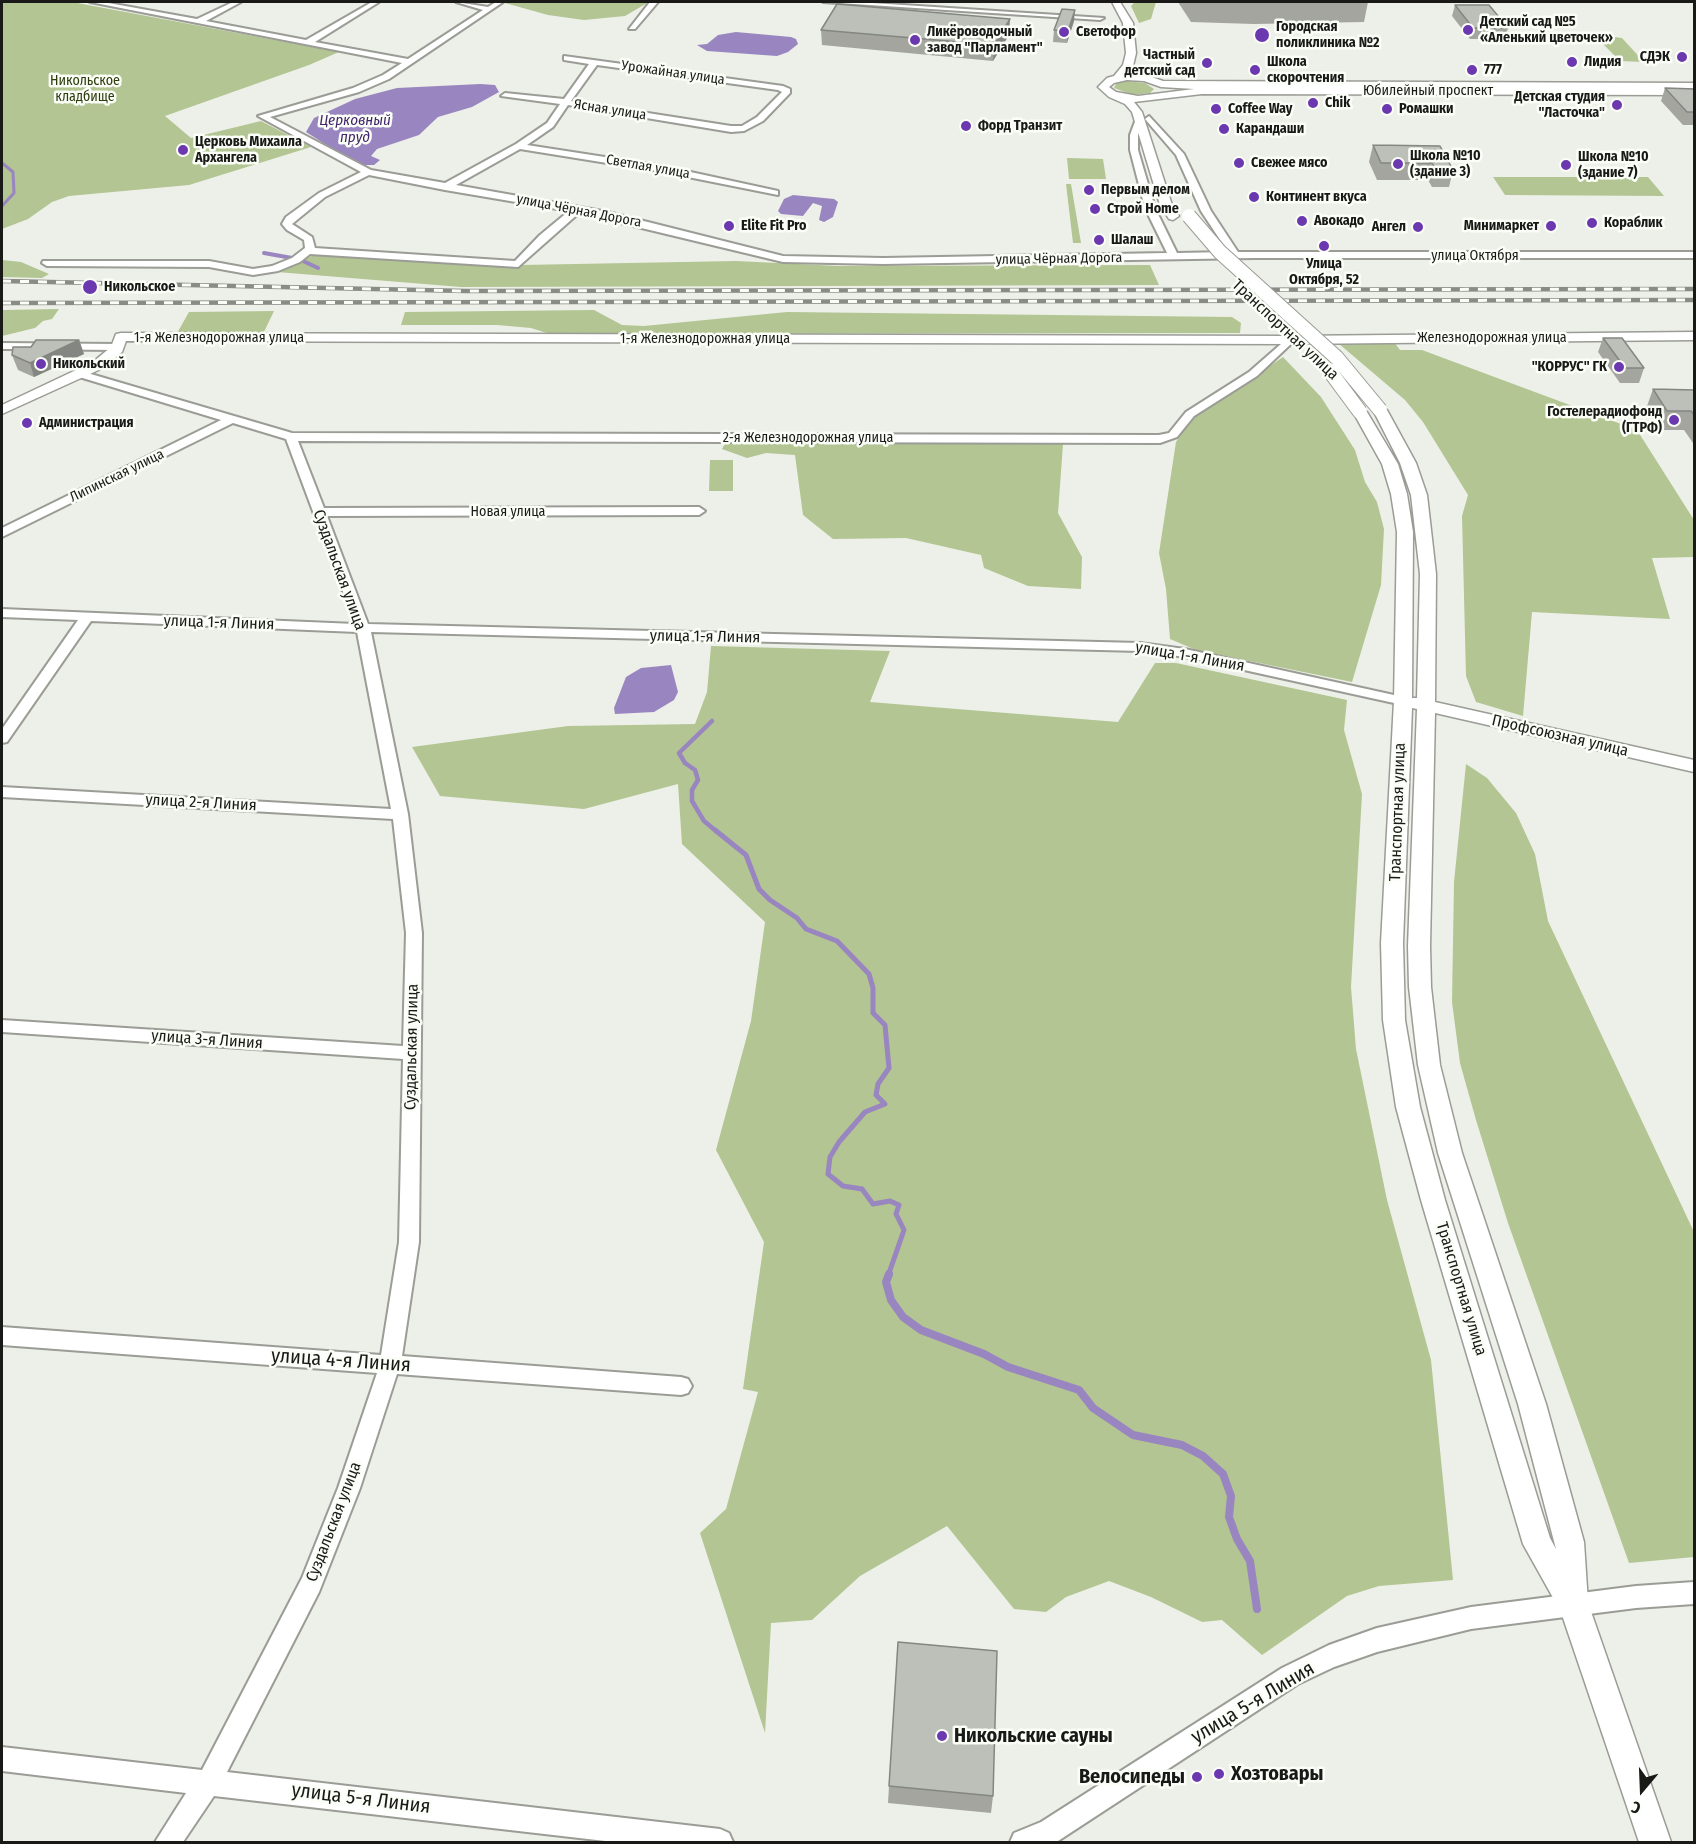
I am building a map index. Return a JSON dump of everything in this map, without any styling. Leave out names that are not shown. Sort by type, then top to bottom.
[{"type":"street","points":[[96,2],[410,63]]},
{"type":"street","points":[[198,22],[238,2]]},
{"type":"street","points":[[307,43],[376,2]]},
{"type":"street","points":[[459,2],[489,9]]},
{"type":"street","name":"улица Чёрная Дорога","points":[[500,2],[386,77],[356,90],[262,116],[368,172],[576,210],[783,259],[882,261],[1235,256]]},
{"type":"street","points":[[632,27],[654,2]]},
{"type":"street","points":[[827,2],[1100,18]]},
{"type":"street","points":[[1116,2],[1128,23],[1131,59],[1159,92]]},
{"type":"street","name":"Урожайная улица","points":[[567,58],[780,88]]},
{"type":"street","points":[[1118,78],[1131,59]]},
{"type":"street","points":[[445,187],[519,146],[550,125],[595,61]]},
{"type":"street","points":[[1146,78],[1118,78],[1104,84],[1104,90],[1113,95],[1129,98],[1159,92]]},
{"type":"street","name":"Юбилейный проспект","points":[[1159,92],[1695,86]]},
{"type":"street","name":"Ясная улица","points":[[505,96],[565,102],[731,129],[751,124],[786,94],[787,91],[780,88]]},
{"type":"street","name":"Транспортная улица","points":[[1159,92],[1149,101],[1144,119],[1166,205],[1191,240],[1228,277],[1321,360],[1360,412],[1390,464],[1399,494],[1405,532],[1414,703],[1422,1011],[1429,1065],[1453,1162],[1532,1404],[1570,1542],[1574,1605]]},
{"type":"street","name":"Юбилейный проспект","points":[[1159,92],[1695,92]]},
{"type":"street","name":"Транспортная улица","points":[[1113,95],[1129,102],[1144,119],[1163,152]]},
{"type":"street","points":[[1174,257],[1150,208],[1134,150],[1134,135],[1144,119],[1180,154],[1206,211],[1235,256]]},
{"type":"street","name":"Светлая улица","points":[[519,146],[663,169],[775,193]]},
{"type":"street","points":[[47,262],[209,264],[259,272],[284,266],[308,251],[311,244],[309,240],[290,228],[287,224],[289,219],[322,195],[368,172]]},
{"type":"street","name":"Транспортная улица","points":[[1182,203],[1189,216],[1220,252],[1337,358],[1380,410],[1408,463],[1419,495],[1428,574],[1392,943],[1394,1020],[1400,1063],[1425,1171],[1537,1544],[1574,1605],[1655,1842]]},
{"type":"street","points":[[308,251],[518,264],[543,237],[576,210]]},
{"type":"street","name":"улица Октября","points":[[1235,256],[1695,255]]},
{"type":"street","name":"Железнодорожная улица","points":[[1289,340],[1695,336]]},
{"type":"street","name":"1-я Железнодорожная улица","points":[[2,346],[119,342],[1289,340]]},
{"type":"street","name":"2-я Железнодорожная улица","points":[[291,437],[1160,439],[1173,435],[1190,414],[1253,374],[1289,340]]},
{"type":"street","points":[[2,410],[80,374],[106,359],[119,342]]},
{"type":"street","points":[[80,374],[291,437]]},
{"type":"street","name":"Липинская улица","points":[[2,533],[232,419]]},
{"type":"street","name":"Суздальская улица","points":[[168,1842],[209,1781],[310,1584],[349,1488],[390,1365],[409,1242],[414,933],[400,814],[363,628],[291,437]]},
{"type":"street","name":"Новая улица","points":[[318,512],[699,511]]},
{"type":"street","name":"улица 1-я Линия","points":[[2,613],[363,628],[1140,647],[1185,653],[1414,703]]},
{"type":"street","points":[[2,739],[87,617]]},
{"type":"street","name":"Профсоюзная улица","points":[[1414,703],[1695,766]]},
{"type":"street","name":"улица 2-я Линия","points":[[2,792],[400,814]]},
{"type":"street","name":"улица 3-я Линия","points":[[2,1026],[412,1053]]},
{"type":"street","name":"улица 4-я Линия","points":[[2,1335],[681,1386]]},
{"type":"street","name":"улица 5-я Линия","points":[[1023,1842],[1049,1832],[1290,1676],[1329,1657],[1377,1640],[1471,1618],[1695,1593]]},
{"type":"street","name":"улица 5-я Линия","points":[[2,1759],[209,1781],[720,1842]]},
{"type":"green space","name":"Никольское кладбище","points":[[2,2],[72,2],[339,52],[309,65],[165,116],[191,138],[261,121],[311,147],[189,185],[69,196],[52,202],[28,219],[2,229]]},
{"type":"green space","points":[[649,2],[625,16],[584,20],[548,15],[505,3]]},
{"type":"green space","points":[[1135,2],[1156,2],[1151,19],[1139,23],[1131,6]]},
{"type":"green space","points":[[1599,35],[1622,38],[1644,62],[1620,61],[1597,38],[1601,38]]},
{"type":"green space","points":[[1126,81],[1145,83],[1154,89],[1150,93],[1133,95],[1114,88],[1116,84]]},
{"type":"green space","points":[[1067,158],[1103,159],[1106,179],[1069,179]]},
{"type":"green space","points":[[1493,177],[1648,177],[1664,196],[1505,195]]},
{"type":"green space","points":[[1066,184],[1071,184],[1081,243],[1073,243]]},
{"type":"green space","points":[[316,254],[521,265],[736,261],[839,266],[1150,265],[1159,285],[461,287],[277,272]]},
{"type":"green space","points":[[2,260],[21,262],[49,274],[42,278],[2,277]]},
{"type":"green space","points":[[59,309],[52,319],[43,321],[35,328],[2,336],[2,310]]},
{"type":"green space","points":[[594,310],[622,325],[644,326],[787,312],[1232,317],[1241,323],[1240,333],[550,334],[531,328],[497,325],[401,325],[405,312]]},
{"type":"green space","points":[[274,311],[263,334],[176,335],[189,312]]},
{"type":"green space","points":[[1394,342],[1400,350],[1422,350],[1637,430],[1694,520],[1694,557],[1652,558],[1670,619],[1532,612],[1523,716],[1476,702],[1466,676],[1462,516],[1468,495],[1423,422],[1405,400],[1338,343]]},
{"type":"green space","points":[[1283,357],[1321,397],[1355,450],[1365,482],[1377,502],[1384,529],[1381,585],[1352,682],[1196,650],[1170,639],[1166,589],[1159,553],[1176,442],[1189,421]]},
{"type":"green space","points":[[727,440],[1063,444],[1058,513],[1082,557],[1081,589],[1028,586],[984,568],[981,555],[906,538],[833,539],[803,515],[795,455],[766,453],[747,458],[722,449]]},
{"type":"green space","points":[[710,460],[733,460],[733,491],[709,491]]},
{"type":"green space","points":[[711,646],[890,651],[870,702],[1118,722],[1155,663],[1176,663],[1347,700],[1344,730],[1362,794],[1351,987],[1356,1049],[1387,1200],[1431,1360],[1453,1580],[1379,1586],[1347,1596],[1262,1655],[1222,1620],[1202,1622],[1151,1597],[1109,1581],[1066,1597],[1046,1612],[1014,1609],[947,1526],[860,1576],[812,1620],[771,1623],[765,1733],[700,1533],[726,1509],[758,1392],[743,1389],[764,1242],[716,1150],[751,1021],[765,922],[682,844],[678,784],[584,809],[440,796],[412,747],[568,726],[695,724],[707,692]]},
{"type":"green space","points":[[1466,764],[1487,778],[1516,813],[1535,854],[1548,921],[1694,1232],[1694,1557],[1629,1563],[1508,1223],[1476,1120],[1460,1063],[1452,1002],[1454,882]]},
{"type":"water","points":[[736,32],[791,37],[796,39],[798,44],[788,52],[777,56],[707,51],[697,45],[707,44],[718,35]]},
{"type":"water","name":"Церковный пруд","points":[[495,85],[499,92],[472,107],[438,117],[419,135],[377,149],[371,156],[380,160],[374,165],[358,165],[306,132],[314,118],[355,99],[397,88]]},
{"type":"water","points":[[793,195],[834,199],[838,202],[833,217],[824,222],[819,220],[822,206],[813,203],[803,216],[781,214],[778,211],[784,199]]},
{"type":"water","points":[[671,665],[678,692],[674,700],[654,712],[615,714],[614,708],[626,677],[641,668]]},
{"type":"building","points":[[837,4],[1010,19],[994,45],[821,30]]},
{"type":"building","points":[[1455,5],[1489,5],[1508,28],[1473,28]]},
{"type":"building","points":[[1062,9],[1075,10],[1068,31],[1054,30]]},
{"type":"building","points":[[1665,88],[1695,89],[1695,112],[1687,112]]},
{"type":"building","points":[[1373,145],[1440,146],[1453,170],[1436,170],[1432,163],[1381,163]]},
{"type":"building","points":[[1603,338],[1622,338],[1644,368],[1625,368]]},
{"type":"building","points":[[36,340],[79,340],[30,363],[12,355],[13,347],[31,347]]},
{"type":"building","points":[[1653,389],[1695,390],[1695,416],[1691,411],[1667,411]]},
{"type":"building","name":"Никольские сауны","points":[[898,1642],[997,1651],[993,1796],[889,1786]]},
{"type":"waterway","points":[[2,163],[13,172],[14,193],[2,206]]},
{"type":"waterway","points":[[264,253],[292,258]]},
{"type":"waterway","points":[[303,261],[318,268]]},
{"type":"waterway","points":[[712,721],[679,753],[685,763],[695,770],[698,780],[692,790],[692,801],[704,821],[716,831]]},
{"type":"waterway","points":[[715,830],[746,855],[759,889],[770,900],[797,918],[806,929],[837,941],[869,974],[873,988],[873,1013],[885,1025],[889,1068],[878,1084],[876,1095],[885,1104],[865,1112],[839,1142],[830,1157],[828,1174],[843,1186],[862,1189],[873,1204],[890,1201],[899,1205],[896,1214],[904,1230],[888,1276]]},
{"type":"waterway","points":[[889,1274],[886,1282],[891,1300],[903,1317],[921,1330],[984,1354],[1008,1367],[1079,1390],[1093,1408],[1133,1435],[1182,1445],[1203,1456],[1223,1474],[1231,1496],[1229,1517],[1237,1539],[1250,1561],[1257,1609]]},
{"type":"railway","points":[[2,281],[466,291],[1694,289]]},
{"type":"railway","points":[[2,303],[1694,300]]},
{"type":"place","name":"Детский сад №5 «Аленький цветочек»","points":[[1468,30]]},
{"type":"place","name":"Светофор","points":[[1064,32]]},
{"type":"place","name":"Городская поликлиника №2","points":[[1262,35]]},
{"type":"place","name":"Ликёроводочный завод \"Парламент\"","points":[[915,40]]},
{"type":"place","name":"СДЭК","points":[[1682,57]]},
{"type":"place","name":"Лидия","points":[[1572,62]]},
{"type":"place","name":"Частный детский сад","points":[[1207,63]]},
{"type":"place","name":"Школа скорочтения","points":[[1255,70]]},
{"type":"place","name":"777","points":[[1472,70]]},
{"type":"place","name":"Chik","points":[[1313,103]]},
{"type":"place","name":"Детская студия \"Ласточка\"","points":[[1617,105]]},
{"type":"place","name":"Coffee Way","points":[[1216,109]]},
{"type":"place","name":"Ромашки","points":[[1387,109]]},
{"type":"place","name":"Форд Транзит","points":[[966,126]]},
{"type":"place","name":"Карандаши","points":[[1224,129]]},
{"type":"place","name":"Церковь Михаила Архангела","points":[[183,150]]},
{"type":"place","name":"Свежее мясо","points":[[1239,163]]},
{"type":"place","name":"Школа №10 (здание 3)","points":[[1398,164]]},
{"type":"place","name":"Школа №10 (здание 7)","points":[[1566,165]]},
{"type":"place","name":"Первым делом","points":[[1089,190]]},
{"type":"place","name":"Континент вкуса","points":[[1254,197]]},
{"type":"place","name":"Строй Home","points":[[1095,209]]},
{"type":"place","name":"Авокадо","points":[[1302,221]]},
{"type":"place","name":"Кораблик","points":[[1592,223]]},
{"type":"place","name":"Elite Fit Pro","points":[[729,226]]},
{"type":"place","name":"Минимаркет","points":[[1551,226]]},
{"type":"place","name":"Ангел","points":[[1418,227]]},
{"type":"place","name":"Шалаш","points":[[1099,240]]},
{"type":"place","name":"Улица Октября, 52","points":[[1324,246]]},
{"type":"place","name":"Никольское","points":[[90,287]]},
{"type":"place","name":"Никольский","points":[[41,364]]},
{"type":"place","name":"\"КОРРУС\" ГК","points":[[1619,367]]},
{"type":"place","name":"Гостелерадиофонд (ГТРФ)","points":[[1674,420]]},
{"type":"place","name":"Администрация","points":[[27,423]]},
{"type":"place","name":"Никольские сауны","points":[[942,1736]]},
{"type":"place","name":"Хозтовары","points":[[1219,1774]]},
{"type":"place","name":"Велосипеды","points":[[1197,1777]]}]
